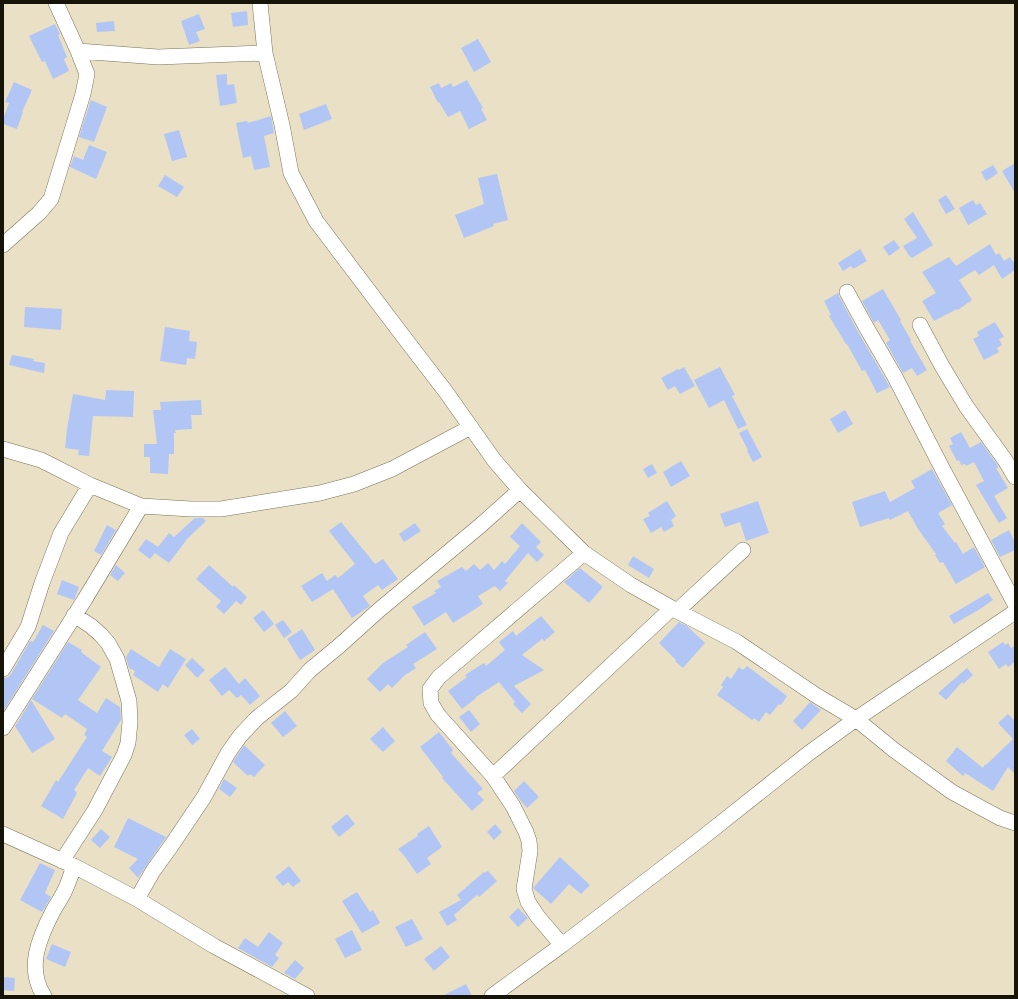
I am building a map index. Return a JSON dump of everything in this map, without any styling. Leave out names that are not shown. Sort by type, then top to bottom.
[{"type":"street","points":[[3,245],[39,213],[51,199],[83,94],[86,74],[78,51],[56,3]]},
{"type":"street","points":[[260,3],[265,53],[282,125],[291,173],[316,221],[446,392],[494,460],[520,490],[584,553],[631,585],[674,610],[737,642],[817,696],[856,719],[894,750],[952,792],[1000,818],[1015,823]]},
{"type":"street","points":[[78,51],[158,57],[265,53]]},
{"type":"street","points":[[848,292],[895,377],[1015,604]]},
{"type":"street","points":[[920,325],[966,406],[1005,460],[1015,477]]},
{"type":"street","points":[[3,449],[40,460],[90,485],[141,506],[221,509],[320,493],[354,484],[392,469],[471,427]]},
{"type":"street","points":[[3,669],[28,627],[42,583],[61,533],[90,485]]},
{"type":"street","points":[[137,898],[153,871],[204,797],[228,753],[240,736],[253,722],[291,691],[310,670],[379,610],[476,530],[520,490]]},
{"type":"street","points":[[3,728],[141,506]]},
{"type":"street","points":[[494,776],[674,610],[743,550]]},
{"type":"street","points":[[562,945],[538,917],[528,902],[524,889],[530,851],[529,841],[513,806],[494,776],[438,715],[430,703],[430,689],[439,677],[584,553]]},
{"type":"street","points":[[492,996],[562,945],[702,838],[809,753],[856,719],[1015,612]]},
{"type":"street","points":[[44,996],[36,976],[36,953],[42,934],[52,912],[65,890],[68,864],[124,755],[128,743],[130,722],[129,701],[117,659],[101,634],[74,615]]},
{"type":"street","points":[[3,834],[137,898],[214,946],[307,996]]},
{"type":"building","points":[[247,11],[248,25],[233,27],[231,13]]},
{"type":"building","points":[[199,14],[205,29],[196,32],[200,41],[189,45],[181,21]]},
{"type":"building","points":[[114,21],[115,31],[97,32],[96,23]]},
{"type":"building","points":[[55,24],[60,34],[58,35],[67,57],[64,59],[69,71],[53,79],[45,61],[42,62],[29,36]]},
{"type":"building","points":[[478,39],[491,62],[474,72],[461,48]]},
{"type":"building","points":[[227,74],[227,85],[234,84],[237,103],[220,106],[216,75]]},
{"type":"building","points":[[467,80],[483,108],[481,109],[487,120],[469,129],[460,111],[448,117],[439,102],[438,103],[430,87],[439,83],[441,88],[451,83],[453,87]]},
{"type":"building","points":[[14,82],[32,90],[22,112],[17,129],[3,124],[3,119],[9,103],[5,102]]},
{"type":"building","points":[[91,100],[107,107],[94,142],[79,137]]},
{"type":"building","points":[[326,104],[332,119],[304,130],[299,114]]},
{"type":"building","points":[[271,116],[274,133],[264,136],[270,167],[254,170],[251,156],[243,158],[236,123],[247,121],[248,123]]},
{"type":"building","points":[[179,130],[187,157],[172,161],[164,134]]},
{"type":"building","points":[[89,145],[107,152],[96,179],[70,167],[74,156],[83,160]]},
{"type":"building","points":[[1015,163],[1015,193],[1002,171]]},
{"type":"building","points":[[993,165],[998,173],[986,181],[981,172]]},
{"type":"building","points":[[497,174],[508,220],[493,224],[494,226],[464,238],[455,215],[484,204],[478,178]]},
{"type":"building","points":[[165,175],[184,187],[177,197],[158,186]]},
{"type":"building","points":[[946,195],[955,209],[946,214],[938,200]]},
{"type":"building","points":[[973,200],[976,205],[980,203],[987,214],[968,225],[959,208]]},
{"type":"building","points":[[913,212],[933,245],[912,258],[903,246],[917,238],[904,219]]},
{"type":"building","points":[[894,240],[900,248],[889,256],[883,247]]},
{"type":"building","points":[[990,244],[996,255],[999,253],[1004,261],[1010,257],[1015,264],[1015,270],[1002,279],[994,265],[979,275],[975,270],[959,280],[972,300],[958,310],[957,309],[934,321],[922,301],[936,293],[922,272],[949,257],[956,266]]},
{"type":"building","points":[[860,249],[867,261],[853,269],[851,266],[843,271],[838,263]]},
{"type":"building","points":[[883,289],[927,370],[917,376],[912,368],[903,373],[886,343],[890,340],[878,320],[874,323],[862,301]]},
{"type":"building","points":[[838,293],[857,330],[890,387],[877,393],[865,370],[862,371],[829,316],[831,315],[824,301]]},
{"type":"building","points":[[25,307],[62,309],[61,330],[24,327]]},
{"type":"building","points":[[995,322],[1004,337],[999,339],[1002,345],[997,348],[999,352],[984,360],[973,339],[979,336],[977,332]]},
{"type":"building","points":[[165,327],[190,331],[189,341],[197,342],[195,359],[187,358],[186,365],[160,361]]},
{"type":"building","points":[[12,355],[34,359],[33,361],[45,363],[44,373],[9,365]]},
{"type":"building","points":[[684,367],[695,386],[680,394],[675,386],[668,390],[661,378]]},
{"type":"building","points":[[720,367],[735,395],[732,396],[747,425],[738,429],[724,400],[709,408],[694,380]]},
{"type":"building","points":[[106,390],[134,391],[133,417],[93,416],[89,456],[78,455],[79,450],[65,448],[73,394],[105,400]]},
{"type":"building","points":[[201,400],[202,415],[191,415],[192,429],[175,430],[174,454],[169,454],[168,474],[150,473],[150,457],[144,457],[144,444],[157,444],[153,410],[161,410],[160,402]]},
{"type":"building","points":[[845,410],[853,424],[838,433],[830,419]]},
{"type":"building","points":[[747,429],[762,457],[753,462],[739,433]]},
{"type":"building","points":[[961,432],[970,448],[981,442],[999,467],[996,468],[1008,488],[994,496],[1007,518],[999,523],[976,485],[984,481],[974,462],[966,466],[965,464],[961,465],[959,460],[957,461],[949,446],[953,444],[950,438]]},
{"type":"building","points":[[681,461],[690,476],[671,487],[663,472]]},
{"type":"building","points":[[652,464],[657,473],[648,478],[643,469]]},
{"type":"building","points":[[932,469],[952,505],[938,513],[945,524],[942,526],[955,543],[956,542],[963,554],[974,547],[985,567],[956,584],[943,562],[940,563],[935,555],[936,554],[918,529],[908,511],[890,520],[889,518],[860,527],[852,502],[885,491],[890,502],[915,488],[911,481]]},
{"type":"building","points":[[667,501],[676,516],[671,520],[674,526],[664,532],[661,527],[651,533],[643,519],[650,516],[648,513]]},
{"type":"building","points":[[758,501],[769,533],[746,541],[740,522],[725,527],[720,514]]},
{"type":"building","points":[[195,518],[203,518],[206,521],[188,538],[169,563],[155,553],[150,559],[138,550],[146,539],[158,547],[169,533],[174,537]]},
{"type":"building","points":[[341,522],[375,564],[383,559],[398,579],[382,590],[378,585],[363,596],[370,606],[352,618],[333,589],[312,602],[301,586],[322,573],[327,581],[335,575],[338,578],[355,564],[329,531]]},
{"type":"building","points":[[415,523],[421,531],[404,542],[399,534]]},
{"type":"building","points":[[522,523],[541,542],[536,547],[544,555],[537,562],[528,553],[505,581],[508,583],[500,591],[495,586],[478,596],[483,604],[453,623],[446,612],[424,626],[412,607],[436,593],[434,591],[441,587],[437,581],[462,567],[466,571],[474,564],[480,570],[488,563],[494,570],[502,561],[505,564],[520,546],[510,537]]},
{"type":"building","points":[[107,525],[116,530],[101,555],[94,551]]},
{"type":"building","points":[[1009,530],[1015,543],[1015,550],[1000,557],[991,540]]},
{"type":"building","points":[[633,556],[654,569],[649,578],[628,565]]},
{"type":"building","points":[[116,565],[125,573],[118,581],[110,575]]},
{"type":"building","points":[[209,565],[233,587],[234,585],[247,597],[241,605],[236,601],[224,614],[216,607],[221,601],[196,579]]},
{"type":"building","points":[[580,568],[603,587],[589,603],[564,582]]},
{"type":"building","points":[[62,580],[79,587],[74,600],[57,594]]},
{"type":"building","points":[[988,593],[993,600],[954,624],[949,616]]},
{"type":"building","points":[[263,610],[274,624],[264,632],[253,618]]},
{"type":"building","points":[[541,616],[555,632],[544,641],[542,639],[522,655],[544,670],[514,686],[531,704],[522,713],[513,704],[515,702],[499,682],[476,697],[462,709],[448,691],[467,677],[465,675],[484,663],[486,666],[505,650],[499,642],[513,631],[516,636]]},
{"type":"building","points":[[283,620],[292,632],[284,638],[275,625]]},
{"type":"building","points":[[679,622],[687,626],[705,643],[683,668],[659,643]]},
{"type":"building","points":[[43,625],[54,631],[4,710],[3,678],[8,677],[11,674],[30,641],[33,642]]},
{"type":"building","points":[[302,629],[315,650],[300,660],[287,639]]},
{"type":"building","points":[[425,632],[437,649],[413,664],[416,668],[405,675],[392,688],[388,684],[380,692],[367,679],[383,663],[408,647],[406,645]]},
{"type":"building","points":[[68,642],[82,650],[81,652],[101,667],[78,700],[97,713],[106,698],[120,707],[121,720],[102,751],[112,757],[100,776],[88,768],[74,790],[77,793],[63,819],[41,806],[56,780],[58,782],[87,737],[84,735],[87,729],[65,714],[62,718],[32,699]]},
{"type":"building","points":[[1003,642],[1005,645],[1008,643],[1011,648],[1015,646],[1015,662],[1008,667],[1006,664],[999,669],[988,652]]},
{"type":"building","points":[[131,649],[159,667],[170,649],[186,659],[168,688],[163,684],[158,692],[133,675],[135,671],[129,668],[126,657]]},
{"type":"building","points":[[192,658],[205,670],[197,678],[185,665]]},
{"type":"building","points":[[747,666],[787,696],[781,705],[779,704],[770,715],[766,712],[759,722],[754,718],[752,720],[717,695],[723,687],[721,685],[727,676],[731,679],[739,667],[743,670]]},
{"type":"building","points":[[225,667],[239,684],[245,678],[260,696],[250,705],[241,695],[237,698],[229,690],[222,696],[209,680]]},
{"type":"building","points":[[967,668],[973,675],[963,684],[962,682],[946,700],[938,693]]},
{"type":"building","points":[[31,700],[55,739],[32,753],[15,726]]},
{"type":"building","points":[[810,702],[821,710],[802,730],[793,721]]},
{"type":"building","points":[[469,710],[480,724],[471,732],[459,717]]},
{"type":"building","points":[[285,711],[297,726],[283,737],[271,723]]},
{"type":"building","points":[[1008,714],[1015,721],[1015,774],[1008,767],[993,791],[965,773],[963,776],[946,761],[957,747],[983,768],[985,764],[986,765],[1013,739],[998,723]]},
{"type":"building","points":[[383,727],[395,741],[383,752],[370,739]]},
{"type":"building","points":[[192,729],[200,739],[192,745],[184,735]]},
{"type":"building","points":[[439,732],[453,750],[451,753],[483,789],[477,793],[484,800],[472,811],[442,778],[443,777],[420,747]]},
{"type":"building","points":[[244,745],[265,765],[254,777],[250,774],[248,776],[233,762]]},
{"type":"building","points":[[224,779],[237,788],[230,797],[219,789]]},
{"type":"building","points":[[524,781],[539,797],[527,808],[514,791]]},
{"type":"building","points":[[347,814],[355,824],[339,837],[331,827]]},
{"type":"building","points":[[128,818],[166,837],[138,878],[129,868],[138,859],[114,847]]},
{"type":"building","points":[[495,824],[502,832],[494,840],[487,832]]},
{"type":"building","points":[[429,826],[442,847],[427,858],[431,864],[417,874],[398,849],[418,836],[417,834]]},
{"type":"building","points":[[101,829],[110,837],[100,848],[91,840]]},
{"type":"building","points":[[560,857],[590,885],[581,894],[569,884],[551,904],[533,888]]},
{"type":"building","points":[[40,863],[55,870],[45,893],[51,897],[42,912],[20,900]]},
{"type":"building","points":[[289,866],[301,881],[293,887],[288,882],[283,886],[275,877]]},
{"type":"building","points":[[488,871],[497,881],[479,897],[477,895],[454,915],[457,920],[447,926],[439,912],[461,900],[457,895],[484,872],[485,873]]},
{"type":"building","points":[[357,892],[370,912],[373,910],[380,923],[362,933],[342,901]]},
{"type":"building","points":[[518,908],[528,918],[518,927],[509,917]]},
{"type":"building","points":[[412,919],[423,939],[406,947],[395,927]]},
{"type":"building","points":[[352,930],[362,950],[345,958],[335,939]]},
{"type":"building","points":[[269,932],[283,943],[275,955],[279,958],[272,967],[238,948],[245,938],[258,947]]},
{"type":"building","points":[[52,944],[71,952],[65,967],[46,959]]},
{"type":"building","points":[[441,946],[450,957],[434,971],[424,959]]},
{"type":"building","points":[[295,960],[304,968],[295,979],[284,973]]},
{"type":"building","points":[[3,977],[15,978],[14,991],[3,990]]},
{"type":"building","points":[[466,984],[472,996],[442,996]]}]
